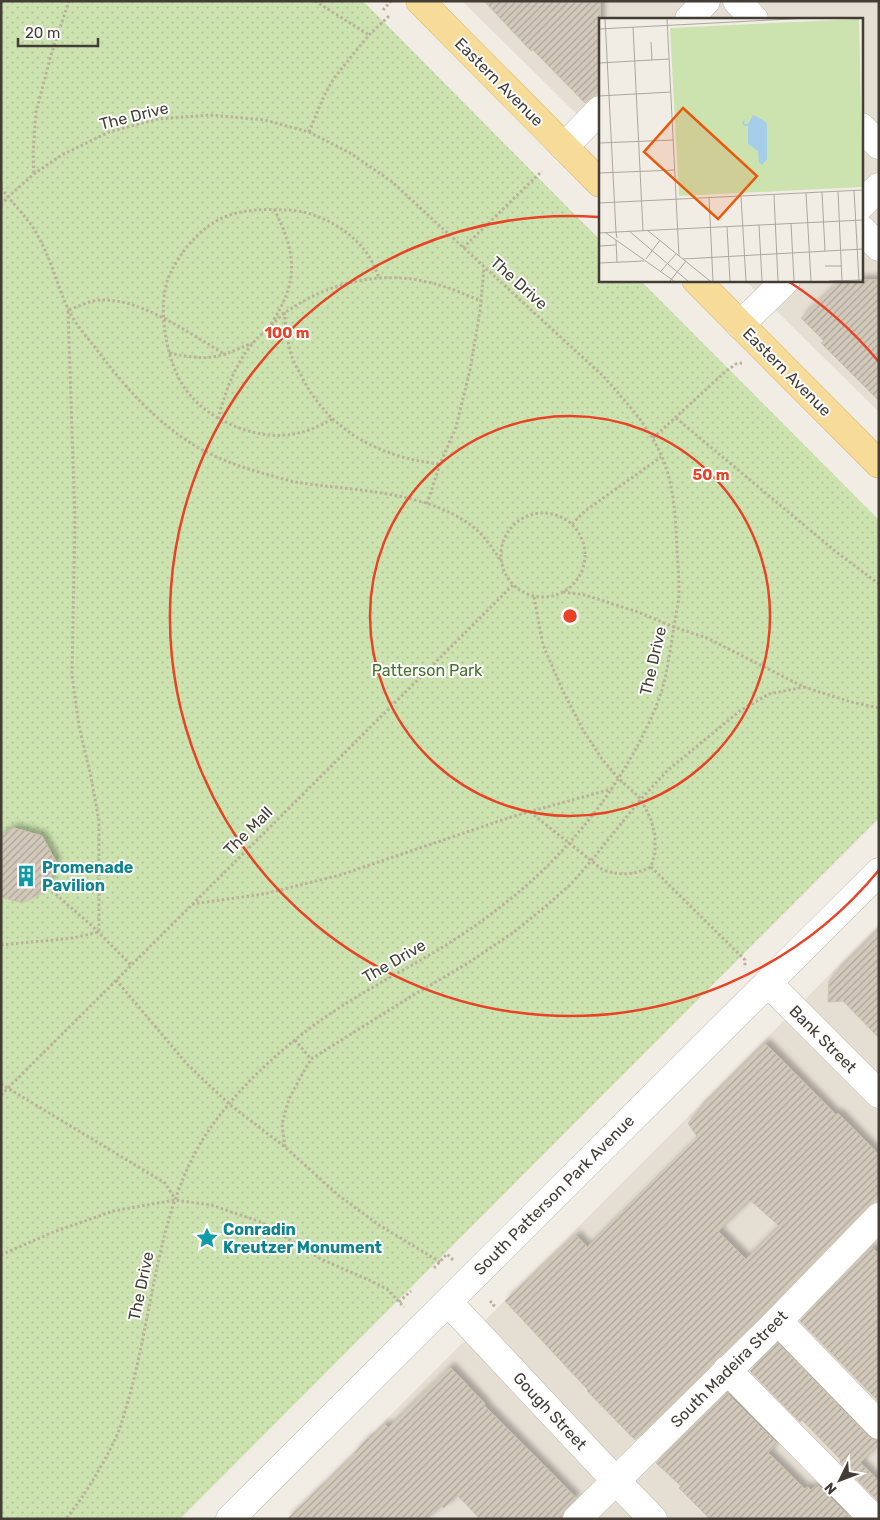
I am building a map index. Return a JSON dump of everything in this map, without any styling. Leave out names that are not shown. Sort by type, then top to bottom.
[{"type":"main road","name":"Eastern Avenue","points":[[420,1],[599,182]]},
{"type":"main road","name":"Eastern Avenue","points":[[697,281],[879,464]]},
{"type":"street","points":[[690,18],[706,1]]},
{"type":"street","points":[[737,1],[753,18]]},
{"type":"street","points":[[564,147],[599,111]]},
{"type":"street","points":[[862,128],[879,145]]},
{"type":"street","points":[[862,204],[879,187]]},
{"type":"street","points":[[862,230],[879,247]]},
{"type":"street","points":[[740,325],[785,281]]},
{"type":"street","name":"South Patterson Park Avenue","points":[[230,1519],[879,872]]},
{"type":"street","name":"Bank Street","points":[[768,982],[878,1093]]},
{"type":"street","name":"South Madeira Street","points":[[577,1519],[778,1321],[879,1217]]},
{"type":"street","name":"Gough Street","points":[[448,1302],[653,1519]]},
{"type":"street","points":[[778,1321],[879,1425]]},
{"type":"street","points":[[728,1370],[874,1519]]},
{"type":"path","points":[[34,173],[33,152],[36,112],[51,55],[69,1]]},
{"type":"path","points":[[315,1],[369,35]]},
{"type":"path","points":[[383,10],[391,1]]},
{"type":"path","points":[[309,132],[324,96],[334,78],[369,35],[389,16]]},
{"type":"path","name":"The Drive","points":[[1,205],[34,173],[62,155],[109,132],[158,119],[210,115],[266,120],[309,132],[350,153],[391,181],[603,376],[633,410],[653,438],[668,473],[676,520],[679,596],[662,690],[644,734],[619,779],[582,830],[550,864],[484,920],[439,949],[344,1004],[295,1040],[258,1073],[229,1104],[210,1129],[192,1159],[175,1200],[153,1288],[137,1370],[120,1428],[100,1468],[78,1504],[66,1519]]},
{"type":"path","points":[[463,248],[542,171]]},
{"type":"path","points":[[1,188],[38,235],[68,310],[84,333],[132,394],[154,416],[187,441],[216,458],[293,482],[393,495],[427,504],[452,514],[473,527],[488,542],[501,561]]},
{"type":"path","points":[[332,419],[307,431],[290,435],[272,436],[253,432],[218,419],[194,399],[184,387],[174,369],[169,352],[164,319],[165,291],[169,275],[192,241],[205,228],[221,218],[239,212],[255,209],[274,209],[310,214],[325,220],[343,231],[358,243],[371,259],[379,278]]},
{"type":"path","points":[[268,329],[282,307],[292,266],[283,227],[274,209]]},
{"type":"path","points":[[427,504],[440,464],[456,427],[466,389],[481,301],[484,268]]},
{"type":"path","points":[[218,419],[222,401],[229,385],[253,343],[284,312],[310,296],[335,286],[368,278],[395,277],[423,281],[457,290],[481,301]]},
{"type":"path","points":[[68,310],[98,300],[117,300],[136,306],[164,319],[226,355]]},
{"type":"path","points":[[68,310],[75,521],[72,675],[79,726],[99,821],[99,932]]},
{"type":"path","points":[[284,312],[286,335],[291,356],[317,402],[332,419],[367,444],[391,454],[416,461],[440,464]]},
{"type":"path","points":[[169,352],[194,358],[210,358],[226,355],[253,343]]},
{"type":"path","points":[[653,438],[736,364]]},
{"type":"path","points":[[676,418],[835,551],[879,584]]},
{"type":"path","points":[[572,524],[585,511],[661,457]]},
{"type":"path","points":[[546,513],[558,516],[572,524],[580,534],[583,542],[585,561],[581,573],[574,585],[551,597],[534,597],[523,593],[505,575],[501,561],[501,545],[509,529],[521,519],[535,514],[546,513]]},
{"type":"path","name":"The Mall","points":[[1,1095],[513,585]]},
{"type":"path","points":[[563,592],[585,595],[638,612],[707,638],[804,687],[851,702],[879,708]]},
{"type":"path","points":[[530,812],[603,870],[616,874],[634,874],[651,867],[656,853],[655,835],[651,820],[641,799],[619,779],[602,759],[583,730],[542,646],[534,597]]},
{"type":"path","points":[[285,1147],[282,1124],[289,1099],[311,1059],[465,965],[514,932],[559,895],[591,861],[641,799],[668,770],[741,710],[769,694],[804,687]]},
{"type":"path","points":[[192,904],[264,894],[340,875],[514,816],[612,789]]},
{"type":"path","points":[[651,867],[745,960]]},
{"type":"path","points":[[52,891],[99,932],[131,965]]},
{"type":"path","points":[[1,945],[73,938],[99,932]]},
{"type":"path","points":[[116,980],[187,1064],[229,1104],[285,1147],[338,1195],[379,1226],[440,1262]]},
{"type":"path","points":[[295,1040],[311,1059]]},
{"type":"path","points":[[1,1084],[165,1183],[175,1200]]},
{"type":"path","points":[[1,1255],[51,1233],[113,1211],[175,1200],[211,1205],[261,1222],[321,1260],[387,1289],[404,1307]]},
{"type":"path","points":[[434,1268],[447,1254],[453,1260]]},
{"type":"path","points":[[399,1302],[411,1290]]},
{"type":"shaded area","points":[[462,1],[879,1],[879,412],[746,281],[862,281],[862,18],[599,18],[599,136]]},
{"type":"shaded area","points":[[879,925],[879,1519],[287,1519]]},
{"type":"green space","name":"Patterson Park","points":[[1,1],[363,1],[599,239],[599,281],[641,281],[879,520],[879,818],[180,1519],[1,1519]]},
{"type":"building","points":[[484,1],[600,1],[599,91],[585,103],[533,50],[531,51]]},
{"type":"building","points":[[879,280],[879,401],[821,343],[824,341],[801,318],[840,281]]},
{"type":"building","name":"Promenade Pavilion","points":[[14,828],[42,836],[56,862],[47,890],[22,903],[1,897],[1,835]]},
{"type":"building","points":[[879,929],[879,1038],[843,1001],[828,1002],[829,981]]},
{"type":"building","points":[[765,1043],[836,1115],[838,1113],[879,1155],[879,1197],[635,1440],[587,1391],[505,1301],[576,1235],[587,1247],[698,1138],[688,1123],[699,1112],[698,1110]],"holes":[[[750,1200],[779,1226],[746,1259],[718,1231]]]},
{"type":"building","points":[[872,1247],[879,1254],[879,1402],[800,1321]]},
{"type":"building","points":[[778,1343],[868,1436],[874,1440],[879,1440],[879,1444],[860,1463],[879,1481],[879,1502],[802,1420],[800,1422],[750,1371]]},
{"type":"building","points":[[450,1367],[484,1405],[576,1498],[562,1514],[562,1519],[480,1519],[457,1495],[444,1508],[441,1505],[427,1519],[287,1519],[355,1454],[368,1438],[370,1439],[385,1424],[388,1428]]},
{"type":"building","points":[[727,1393],[777,1443],[768,1453],[805,1489],[808,1487],[811,1490],[817,1484],[852,1519],[710,1519],[679,1488],[681,1486],[656,1463]]},
{"type":"place","name":"Promenade Pavilion","points":[[26,876]]},
{"type":"place","name":"Conradin Kreutzer Monument","points":[[207,1238]]}]
